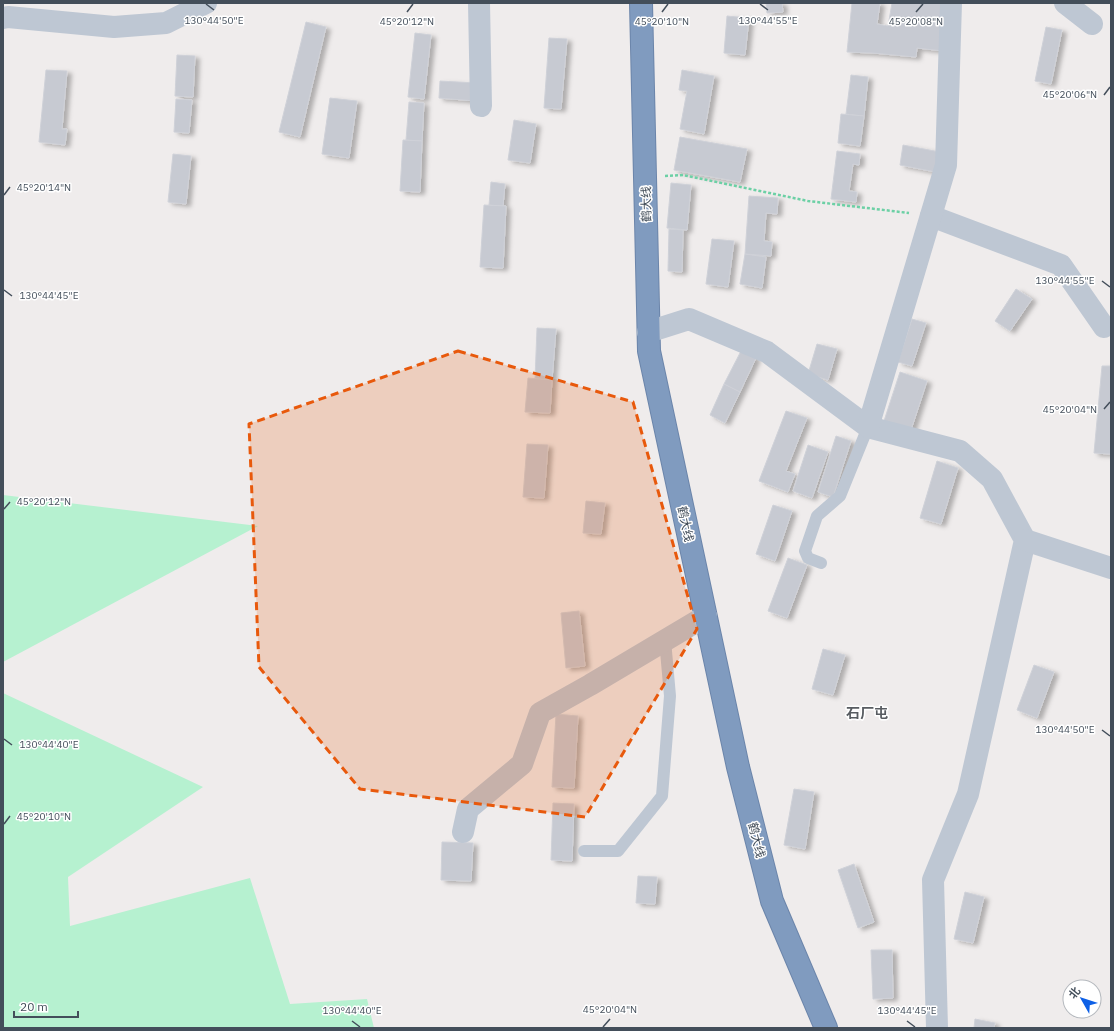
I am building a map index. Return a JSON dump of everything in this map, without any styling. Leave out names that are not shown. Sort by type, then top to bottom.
[{"type":"highway","name":"鹤大线","points":[[641,3],[649,352],[738,767],[772,901],[826,1028]]},
{"type":"street","points":[[3,18],[8,17],[114,27],[166,23],[206,3]]},
{"type":"street","points":[[479,3],[482,106]]},
{"type":"street","points":[[868,427],[946,165],[951,3]]},
{"type":"street","points":[[1065,3],[1092,24]]},
{"type":"street","points":[[931,216],[1061,265],[1104,327]]},
{"type":"street","points":[[648,332],[689,318],[767,352],[868,427],[960,451],[992,479],[1025,540],[968,794],[933,880],[937,1028]]},
{"type":"street","points":[[1025,540],[1111,568]]},
{"type":"street","points":[[463,832],[468,810],[522,764],[540,713],[706,616]]},
{"type":"lane","points":[[821,563],[808,558],[805,551],[817,516],[840,496],[868,427]]},
{"type":"lane","points":[[584,850],[618,850],[662,796],[670,696],[665,640]]},
{"type":"path","points":[[645,177],[683,175],[808,201],[931,216]]},
{"type":"highlighted area","points":[[458,351],[633,402],[697,629],[585,817],[360,789],[259,667],[249,424]]},
{"type":"green space","points":[[3,495],[258,526],[3,662]]},
{"type":"green space","points":[[3,693],[203,787],[68,877],[70,926],[250,878],[290,1004],[367,999],[374,1028],[3,1028]]},
{"type":"building","points":[[766,3],[782,3],[783,12],[767,13]]},
{"type":"building","points":[[852,3],[880,3],[877,24],[888,26],[892,3],[945,3],[944,51],[917,48],[916,57],[847,52]]},
{"type":"building","points":[[727,16],[749,18],[745,55],[724,53]]},
{"type":"building","points":[[306,22],[326,27],[300,137],[279,132]]},
{"type":"building","points":[[1046,27],[1062,30],[1051,84],[1035,81]]},
{"type":"building","points":[[415,33],[431,35],[424,99],[408,97]]},
{"type":"building","points":[[549,38],[567,39],[561,109],[544,108]]},
{"type":"building","points":[[177,55],[195,56],[193,97],[175,96]]},
{"type":"building","points":[[46,70],[67,71],[62,129],[67,129],[65,145],[39,142]]},
{"type":"building","points":[[682,70],[714,76],[704,134],[680,129],[687,91],[679,90]]},
{"type":"building","points":[[851,75],[868,77],[864,116],[846,114]]},
{"type":"building","points":[[440,81],[477,83],[476,101],[439,98]]},
{"type":"building","points":[[330,98],[357,101],[349,158],[322,154]]},
{"type":"building","points":[[176,99],[192,100],[189,133],[174,132]]},
{"type":"building","points":[[409,102],[424,103],[422,141],[406,140]]},
{"type":"building","points":[[841,114],[864,116],[860,146],[838,143]]},
{"type":"building","points":[[514,120],[536,124],[530,163],[508,160]]},
{"type":"building","points":[[680,137],[747,149],[740,182],[674,170]]},
{"type":"building","points":[[403,140],[422,141],[420,192],[400,191]]},
{"type":"building","points":[[903,145],[940,152],[936,172],[900,165]]},
{"type":"building","points":[[837,151],[860,154],[859,165],[853,164],[849,191],[857,192],[856,202],[831,199]]},
{"type":"building","points":[[173,154],[191,156],[186,204],[168,202]]},
{"type":"building","points":[[491,182],[505,184],[503,206],[489,205]]},
{"type":"building","points":[[671,183],[691,185],[687,230],[667,228]]},
{"type":"building","points":[[749,196],[778,198],[777,214],[766,213],[764,241],[772,242],[771,256],[745,254]]},
{"type":"building","points":[[484,205],[506,206],[503,268],[480,267]]},
{"type":"building","points":[[669,229],[683,230],[682,272],[668,271]]},
{"type":"building","points":[[712,239],[734,241],[728,287],[706,284]]},
{"type":"building","points":[[745,254],[766,257],[762,288],[740,284]]},
{"type":"building","points":[[1016,289],[1032,299],[1010,331],[995,321]]},
{"type":"building","points":[[912,319],[926,323],[912,366],[898,362]]},
{"type":"building","points":[[537,328],[556,329],[552,380],[535,379]]},
{"type":"building","points":[[817,344],[837,349],[828,380],[808,374]]},
{"type":"building","points":[[741,351],[756,358],[740,392],[724,384]]},
{"type":"building","points":[[1102,366],[1111,366],[1111,454],[1094,453]]},
{"type":"building","points":[[900,372],[927,381],[910,433],[883,424]]},
{"type":"building","points":[[528,378],[552,380],[550,413],[525,412]]},
{"type":"building","points":[[724,384],[740,392],[725,423],[710,415]]},
{"type":"building","points":[[786,411],[807,418],[786,471],[795,474],[788,492],[759,481]]},
{"type":"building","points":[[836,436],[851,441],[833,497],[818,492]]},
{"type":"building","points":[[527,444],[548,445],[544,498],[523,497]]},
{"type":"building","points":[[808,445],[828,452],[812,498],[793,491]]},
{"type":"building","points":[[937,461],[958,468],[941,524],[920,518]]},
{"type":"building","points":[[586,501],[605,503],[601,534],[583,533]]},
{"type":"building","points":[[773,505],[792,511],[775,561],[756,554]]},
{"type":"building","points":[[788,558],[807,565],[787,618],[768,611]]},
{"type":"building","points":[[579,611],[585,666],[566,668],[561,613]]},
{"type":"building","points":[[823,649],[845,655],[833,695],[812,689]]},
{"type":"building","points":[[1034,665],[1054,672],[1037,718],[1017,710]]},
{"type":"building","points":[[556,714],[578,716],[574,788],[552,787]]},
{"type":"building","points":[[794,789],[814,792],[805,849],[784,845]]},
{"type":"building","points":[[553,803],[574,804],[572,861],[551,860]]},
{"type":"building","points":[[442,842],[473,843],[471,881],[441,880]]},
{"type":"building","points":[[854,864],[874,922],[858,928],[838,870]]},
{"type":"building","points":[[638,876],[657,877],[655,904],[636,903]]},
{"type":"building","points":[[965,892],[984,897],[973,943],[954,939]]},
{"type":"building","points":[[871,950],[892,950],[893,998],[873,999]]},
{"type":"building","points":[[975,1019],[995,1023],[994,1028],[974,1028]]},
{"type":"district","name":"石厂屯","points":[[867,713]]}]
